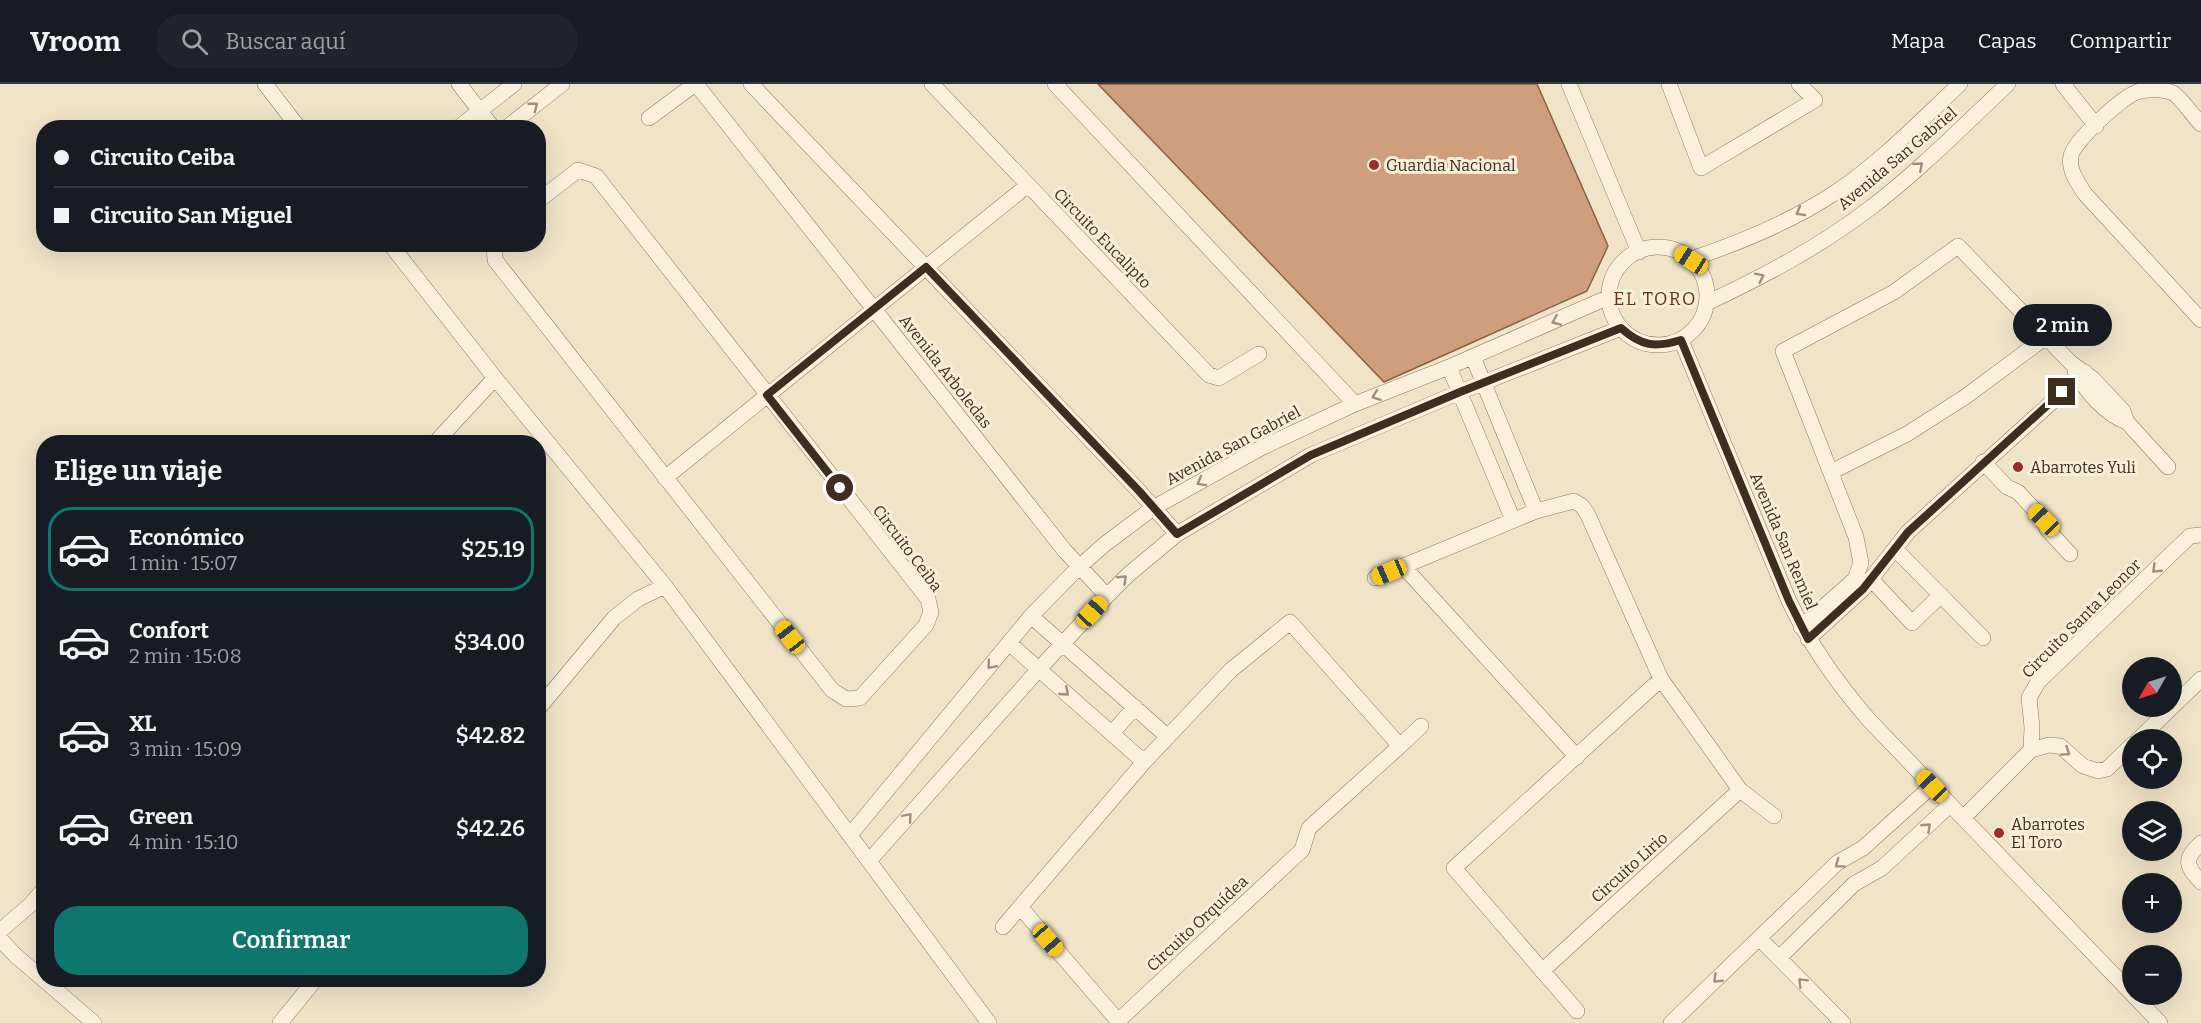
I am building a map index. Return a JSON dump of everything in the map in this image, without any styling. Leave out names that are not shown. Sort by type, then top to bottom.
[{"type":"street","points":[[264,84],[292,120]]},
{"type":"street","points":[[459,84],[486,120]]},
{"type":"street","points":[[468,120],[514,84]]},
{"type":"street","points":[[516,120],[561,84]]},
{"type":"street","points":[[649,118],[695,84]]},
{"type":"street","name":"Avenida Arboledas","points":[[695,84],[1079,567],[1107,596]]},
{"type":"street","points":[[751,84],[1177,534]]},
{"type":"street","name":"Circuito Eucalipto","points":[[932,84],[1209,375],[1219,378],[1259,354]]},
{"type":"street","points":[[1055,84],[1355,404]]},
{"type":"street","points":[[1569,84],[1639,252]]},
{"type":"street","points":[[1669,84],[1701,168],[1815,100],[1799,84]]},
{"type":"street","name":"Avenida San Gabriel","points":[[1691,260],[1747,240],[1836,192],[1867,168],[1960,84]]},
{"type":"street","name":"Avenida San Gabriel","points":[[1707,303],[1765,275],[1805,252],[1870,208],[2008,84]]},
{"type":"street","points":[[2063,84],[2096,126]]},
{"type":"street","points":[[2201,124],[2173,93],[2153,90],[2136,92],[2119,104],[2096,126],[2078,144],[2071,156],[2074,177],[2085,194],[2201,320]]},
{"type":"street","name":"Circuito Ceiba","points":[[494,252],[495,260],[832,690],[846,699],[860,698],[926,625],[931,612],[928,599],[596,176],[578,170],[546,195]]},
{"type":"street","points":[[665,478],[1028,185]]},
{"type":"street","points":[[1805,633],[1855,579],[1861,562],[1856,537],[1783,351],[1894,292],[1958,246],[2071,363],[2116,418],[2127,422],[2169,467]]},
{"type":"street","points":[[1662,247],[1677,251],[1691,260],[1701,272],[1707,287],[1707,303],[1694,331],[1681,340],[1665,345],[1648,344],[1633,339],[1621,328],[1612,314],[1609,297],[1611,281],[1619,267],[1631,255],[1646,249],[1662,247]]},
{"type":"street","points":[[396,252],[542,435]]},
{"type":"street","name":"Avenida San Gabriel","points":[[850,836],[1031,616],[1079,567],[1153,508],[1261,448],[1355,404],[1473,357],[1609,297]]},
{"type":"street","points":[[869,861],[1039,669],[1107,596],[1129,574],[1177,534],[1311,455],[1460,392],[1621,328]]},
{"type":"street","points":[[1831,472],[1906,434],[1955,404],[2046,337]]},
{"type":"street","name":"Avenida San Remiel","points":[[1681,340],[1805,633],[1849,696],[1950,805],[2160,1023]]},
{"type":"street","points":[[1473,357],[1536,511]]},
{"type":"street","points":[[1449,367],[1513,520]]},
{"type":"street","points":[[1805,633],[1863,589],[1908,532],[2082,375]]},
{"type":"street","points":[[442,435],[495,378]]},
{"type":"street","points":[[546,440],[665,586],[989,1023]]},
{"type":"street","points":[[1983,462],[2007,487],[2012,499],[2037,526],[2047,529],[2070,554]]},
{"type":"street","points":[[1498,486],[1522,477]]},
{"type":"street","points":[[1375,578],[1536,511],[1574,501],[1582,506],[1661,679],[1740,790],[1774,816]]},
{"type":"street","name":"Circuito Santa Leonor","points":[[2031,750],[2032,727],[2029,698],[2038,682],[2190,536],[2201,535]]},
{"type":"street","points":[[1895,549],[1983,638]]},
{"type":"street","points":[[1403,566],[1577,757]]},
{"type":"street","points":[[1871,579],[1912,623],[1941,596]]},
{"type":"street","points":[[546,699],[614,618],[638,599],[665,586]]},
{"type":"street","points":[[1031,616],[1168,737]]},
{"type":"street","points":[[1003,927],[1144,762],[1231,670],[1290,622],[1400,746]]},
{"type":"street","points":[[1009,643],[1144,762]]},
{"type":"street","points":[[1577,1011],[1454,868],[1661,679]]},
{"type":"street","points":[[2149,729],[2201,679]]},
{"type":"street","points":[[1112,733],[1135,707]]},
{"type":"street","name":"Circuito Orquídea","points":[[1021,908],[1118,1021],[1302,850],[1309,828],[1421,726]]},
{"type":"street","points":[[1963,818],[2031,750],[2049,745],[2060,746],[2083,766],[2098,771],[2107,769],[2122,755]]},
{"type":"street","points":[[1671,1023],[1837,863],[1863,848],[1932,786]]},
{"type":"street","name":"Circuito Lirio","points":[[1542,971],[1740,790]]},
{"type":"street","points":[[1779,958],[1854,884],[1882,868],[1950,805]]},
{"type":"street","points":[[2201,843],[2190,854],[2188,863],[2201,882]]},
{"type":"street","points":[[1863,848],[1882,868]]},
{"type":"street","points":[[0,932],[36,898]]},
{"type":"street","points":[[0,939],[36,973]]},
{"type":"street","points":[[1760,939],[1843,1023]]},
{"type":"street","points":[[52,987],[94,1023]]},
{"type":"street","points":[[280,1023],[309,987]]},
{"type":"building","name":"Guardia Nacional","points":[[1098,84],[1537,84],[1608,246],[1587,291],[1384,382]]},
{"type":"place","name":"Guardia Nacional","points":[[1374,165]]},
{"type":"place","name":"Abarrotes Yuli","points":[[2018,467]]},
{"type":"place","name":"Abarrotes El Toro","points":[[1999,833]]},
{"type":"district","name":"EL TORO","points":[[1655,299]]},
{"type":"route","points":[[840,488],[767,395],[926,267],[1177,534],[1311,455],[1460,392],[1621,328],[1633,339],[1648,344],[1665,345],[1681,340],[1789,601],[1808,639],[1863,589],[1908,532],[2062,392]]}]
